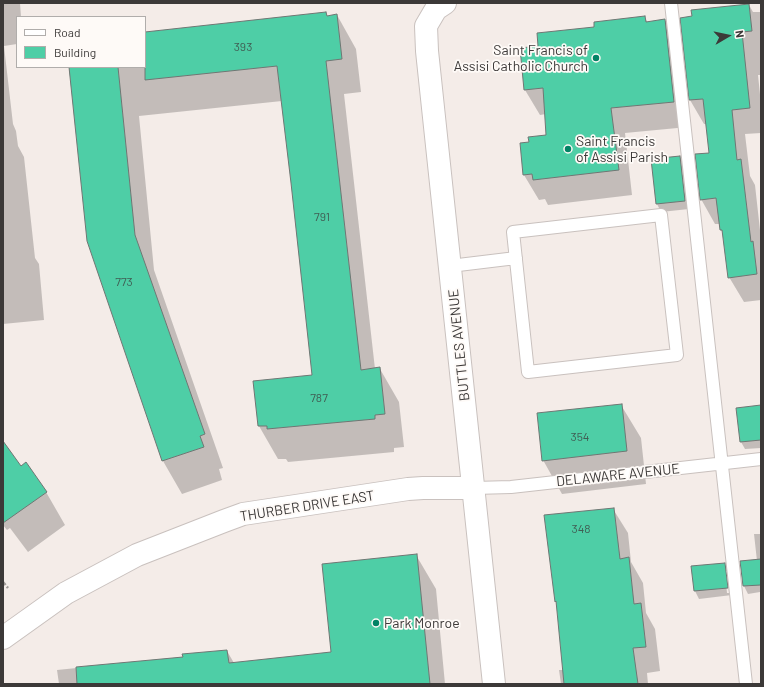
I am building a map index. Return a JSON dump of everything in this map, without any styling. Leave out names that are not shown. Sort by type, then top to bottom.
[{"type":"street","name":"BUTTLES AVENUE","points":[[441,6],[426,26],[427,51],[494,684]]},
{"type":"street","name":"THURBER DRIVE EAST","points":[[3,638],[66,593],[137,555],[224,520],[243,514],[422,488],[474,488]]},
{"type":"lane","points":[[671,3],[746,684]]},
{"type":"lane","points":[[661,216],[677,355],[528,372],[516,258],[513,232],[661,216]]},
{"type":"lane","points":[[450,266],[516,258]]},
{"type":"lane","name":"DELAWARE AVENUE","points":[[474,488],[511,487],[761,459]]},
{"type":"path","points":[[3,582],[8,588]]},
{"type":"building","points":[[749,4],[752,31],[742,32],[750,108],[732,110],[737,160],[741,159],[751,242],[753,241],[757,274],[728,278],[716,198],[700,200],[695,154],[709,153],[703,99],[689,100],[680,18],[692,16],[691,10]]},
{"type":"building","points":[[326,12],[327,16],[337,14],[342,59],[326,61],[361,370],[380,367],[385,414],[375,415],[375,419],[267,429],[267,426],[258,426],[253,381],[312,375],[277,66],[145,80],[146,32]]},
{"type":"building","name":"Saint Francis of Assisi Catholic Church","points":[[645,16],[646,22],[665,19],[674,102],[611,108],[619,170],[533,180],[532,174],[523,175],[520,143],[529,142],[528,137],[546,135],[543,88],[524,90],[520,48],[538,46],[537,33],[594,27],[594,22]]},
{"type":"building","points":[[69,68],[118,68],[135,235],[205,434],[200,436],[204,447],[162,461],[87,241]]},
{"type":"building","points":[[680,156],[685,201],[656,204],[651,159]]},
{"type":"building","points":[[622,404],[627,451],[542,461],[537,413]]},
{"type":"building","points":[[761,405],[761,440],[740,442],[736,408]]},
{"type":"building","points":[[3,441],[21,466],[26,462],[47,492],[3,523]]},
{"type":"building","points":[[614,508],[620,559],[629,557],[634,604],[641,603],[646,647],[633,648],[638,684],[564,684],[556,601],[555,602],[544,515]]},
{"type":"building","name":"Park Monroe","points":[[417,554],[430,684],[77,684],[76,667],[183,657],[182,654],[227,650],[229,663],[331,652],[322,564]]},
{"type":"building","points":[[761,559],[761,585],[743,586],[740,561]]},
{"type":"building","points":[[725,563],[728,588],[694,591],[691,566]]},
{"type":"place","name":"Saint Francis of Assisi Catholic Church","points":[[596,58]]},
{"type":"place","name":"Saint Francis of Assisi Parish","points":[[568,149]]},
{"type":"place","name":"Park Monroe","points":[[376,623]]}]
